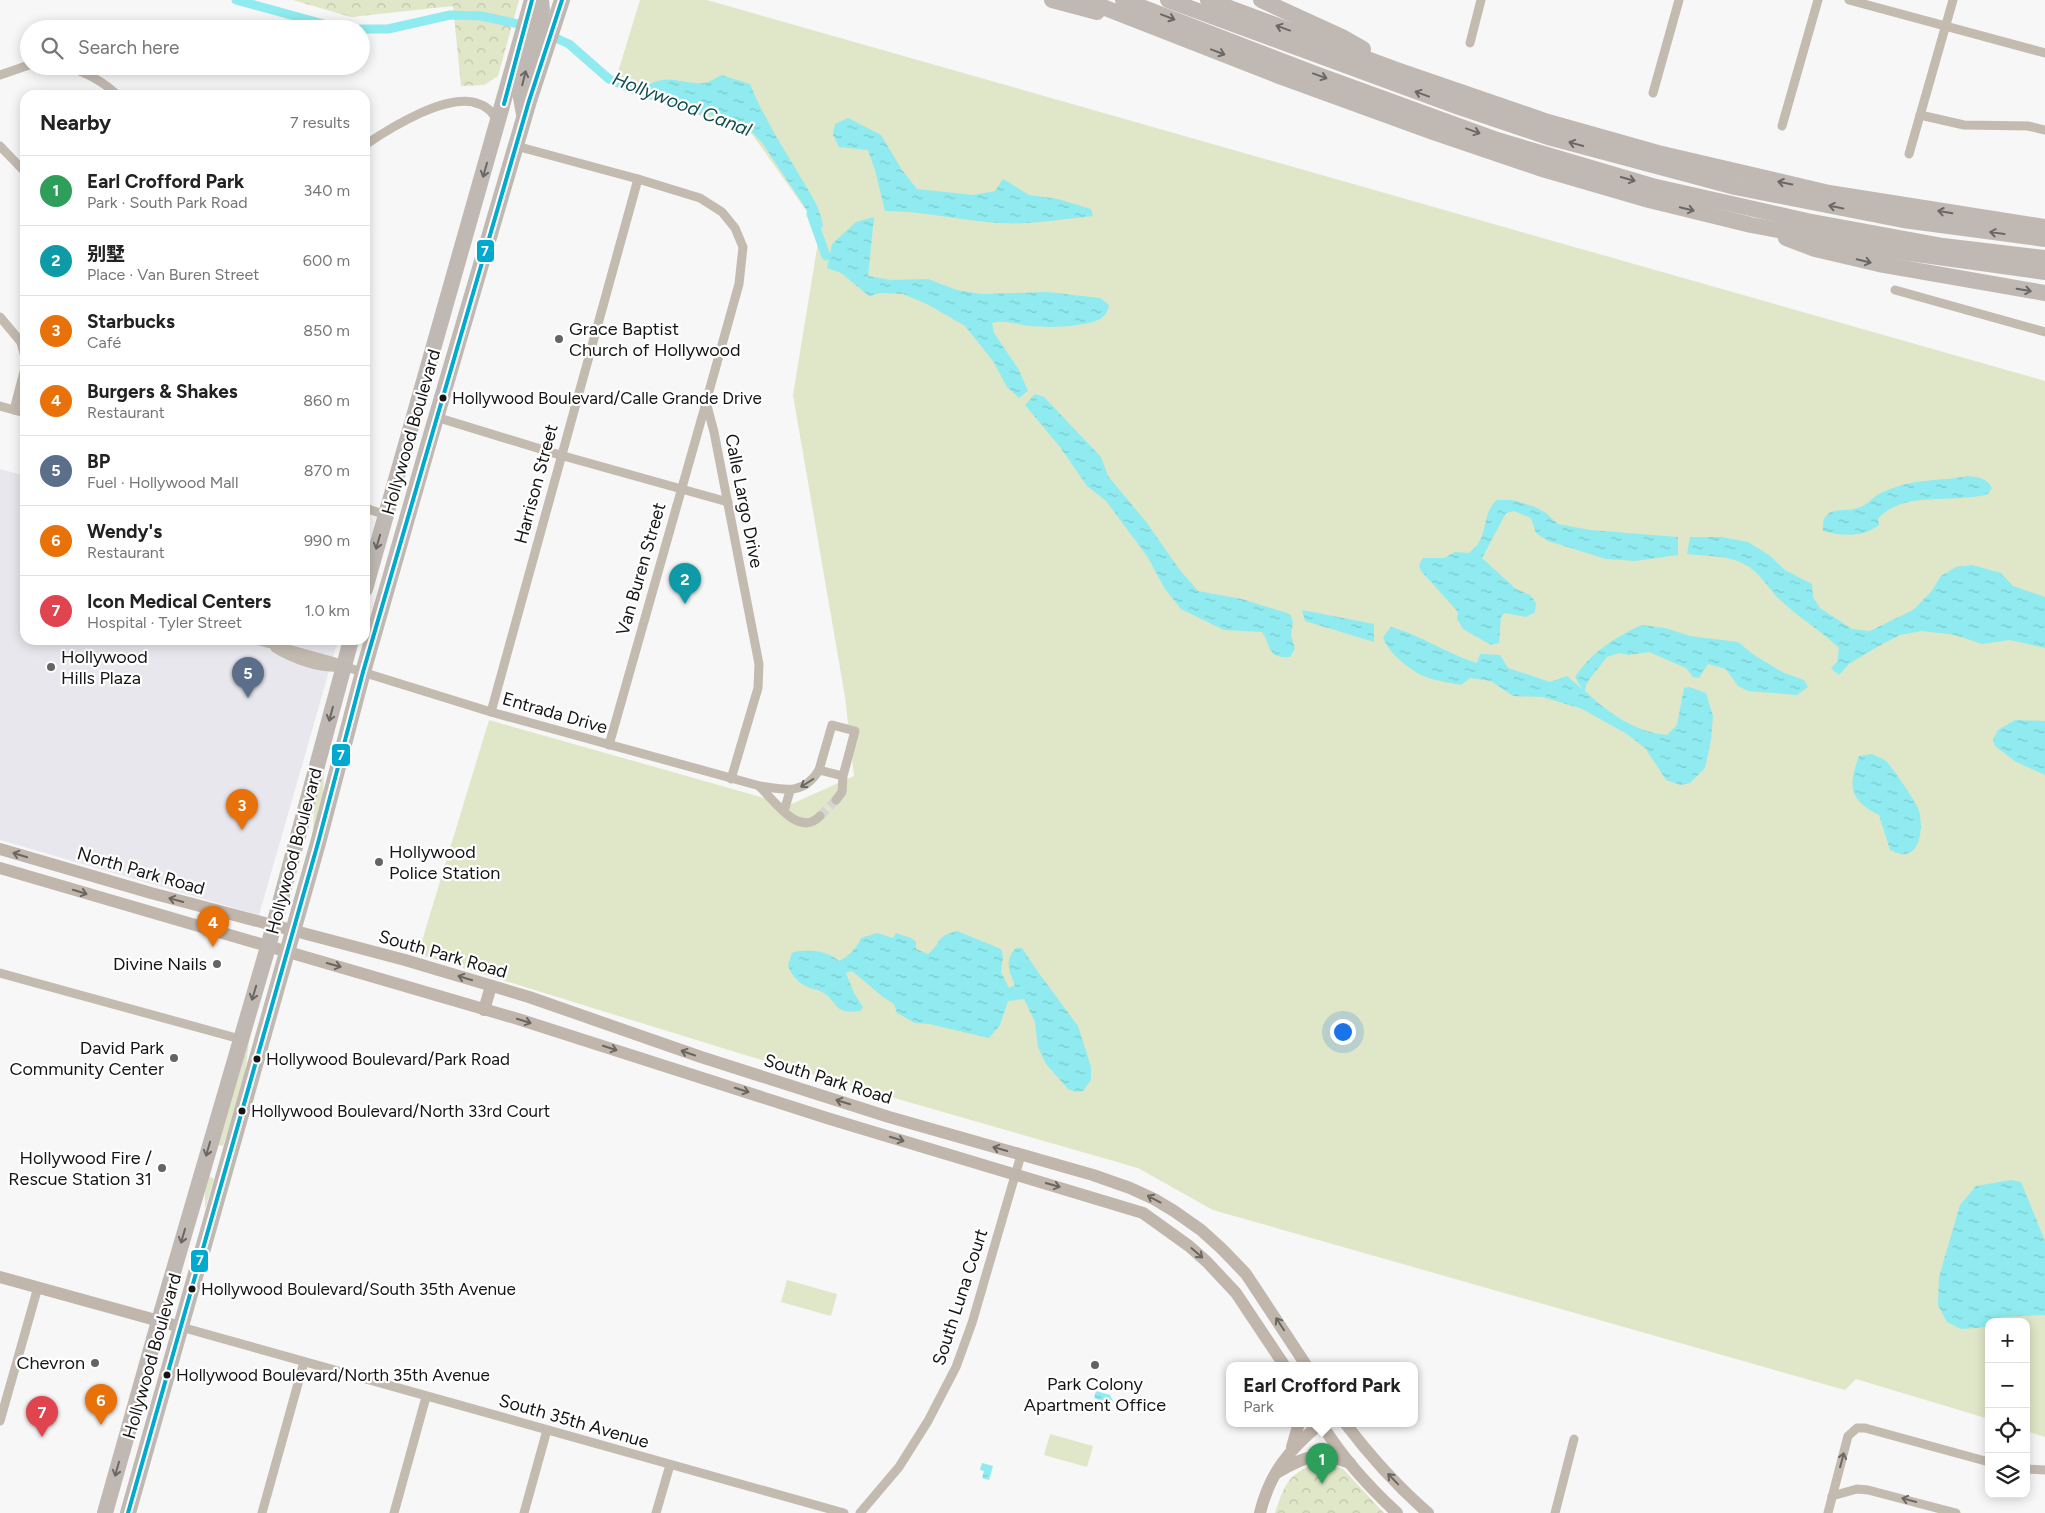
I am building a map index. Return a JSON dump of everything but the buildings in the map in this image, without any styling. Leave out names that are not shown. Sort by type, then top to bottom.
[{"type":"highway","name":"Hollywood Boulevard","points":[[128,1513],[293,931],[414,492],[524,119],[534,31],[532,0]]},
{"type":"highway","points":[[534,31],[542,10],[541,0]]},
{"type":"highway","name":"Hollywood Boulevard","points":[[534,31],[556,24],[562,0]]},
{"type":"highway","points":[[1052,0],[1140,22]]},
{"type":"highway","points":[[1084,0],[1306,86],[1539,168],[1649,200],[1751,224],[1888,250],[2045,272]]},
{"type":"highway","points":[[1123,0],[1318,75],[1497,140],[1652,186],[1807,221],[1943,246],[2045,258]]},
{"type":"highway","points":[[1168,0],[1459,107],[1548,137],[1735,187],[1903,220],[2045,239]]},
{"type":"highway","points":[[1208,0],[1394,69],[1548,122],[1658,153],[1829,193],[2045,227]]},
{"type":"highway","points":[[1261,0],[1342,37],[1394,69]]},
{"type":"highway","name":"Hollywood Boulevard","points":[[370,571],[499,123],[534,31]]},
{"type":"highway","points":[[2010,222],[2045,220]]},
{"type":"highway","points":[[1751,224],[1815,249],[1870,262],[2045,293]]},
{"type":"highway","points":[[426,378],[429,405],[436,417]]},
{"type":"highway","points":[[410,434],[415,440],[419,451],[414,492]]},
{"type":"highway","name":"Hollywood Boulevard","points":[[105,1513],[274,926],[349,645]]},
{"type":"street","points":[[1470,43],[1481,0]]},
{"type":"street","points":[[1653,93],[1680,0]]},
{"type":"street","points":[[1782,126],[1818,0]]},
{"type":"street","points":[[1849,0],[2045,53]]},
{"type":"street","points":[[1909,154],[1953,0]]},
{"type":"street","points":[[0,75],[20,68]]},
{"type":"street","points":[[91,75],[112,90]]},
{"type":"street","points":[[370,141],[433,108],[453,103],[469,101],[481,104],[489,109],[499,123]]},
{"type":"street","points":[[1920,115],[1964,125],[2028,126],[2045,130]]},
{"type":"street","points":[[0,146],[20,167]]},
{"type":"street","points":[[516,146],[700,198],[722,212],[734,228],[743,247],[740,284],[706,402]]},
{"type":"street","name":"Harrison Street","points":[[490,712],[638,179]]},
{"type":"street","points":[[1895,290],[2045,332]]},
{"type":"street","points":[[0,317],[20,341]]},
{"type":"street","points":[[14,410],[20,387]]},
{"type":"street","name":"Van Buren Street","points":[[609,745],[706,402]]},
{"type":"street","name":"Calle Largo Drive","points":[[706,402],[714,432],[759,664],[758,688],[731,779]]},
{"type":"street","points":[[0,406],[20,412]]},
{"type":"street","points":[[436,417],[560,455],[728,502]]},
{"type":"street","points":[[370,509],[386,514]]},
{"type":"street","name":"Entrada Drive","points":[[274,645],[335,662],[490,712],[731,779],[790,791]]},
{"type":"street","points":[[784,810],[790,791],[814,779],[819,770],[832,724],[855,730],[843,776],[842,792],[836,800]]},
{"type":"street","points":[[819,770],[843,776]]},
{"type":"street","points":[[760,786],[796,822],[806,824],[820,816]]},
{"type":"street","name":"North Park Road","points":[[0,849],[274,926]]},
{"type":"street","name":"North Park Road","points":[[0,868],[268,947]]},
{"type":"street","name":"South Park Road","points":[[274,926],[405,960],[529,997],[701,1058],[889,1117],[1093,1175],[1130,1188],[1160,1203],[1201,1230],[1222,1249],[1246,1274],[1304,1362]]},
{"type":"street","name":"South Park Road","points":[[268,947],[484,1010],[830,1120],[1144,1213],[1207,1262],[1236,1293],[1282,1362]]},
{"type":"street","points":[[0,973],[240,1039]]},
{"type":"street","points":[[484,1010],[491,986]]},
{"type":"street","name":"South Luna Court","points":[[860,1513],[899,1467],[928,1421],[956,1368],[972,1323],[1021,1155]]},
{"type":"street","points":[[0,1277],[181,1327]]},
{"type":"street","points":[[0,1421],[38,1288]]},
{"type":"street","name":"South 35th Avenue","points":[[181,1327],[844,1513]]},
{"type":"street","points":[[262,1513],[304,1362]]},
{"type":"street","points":[[394,1513],[426,1397]]},
{"type":"street","points":[[1292,1450],[1298,1427]]},
{"type":"street","points":[[1260,1513],[1273,1475],[1292,1450],[1317,1427]]},
{"type":"street","points":[[1324,1427],[1333,1442],[1397,1513]]},
{"type":"street","points":[[1348,1427],[1369,1454],[1410,1498],[1428,1513]]},
{"type":"street","points":[[1828,1513],[1848,1436],[1857,1428],[1865,1428],[1985,1461]]},
{"type":"street","points":[[524,1513],[547,1430]]},
{"type":"street","points":[[1555,1513],[1574,1439]]},
{"type":"street","points":[[1273,1475],[1306,1458],[1324,1455],[1351,1463]]},
{"type":"street","points":[[656,1513],[670,1465]]},
{"type":"street","points":[[2030,1469],[2045,1470]]},
{"type":"street","points":[[1832,1496],[1857,1489],[1868,1490],[1956,1513]]},
{"type":"shaded area","name":"Hollywood Hills Plaza","points":[[0,469],[20,475],[20,645],[337,645],[259,915],[0,840]]},
{"type":"green space","points":[[293,0],[519,0],[498,76],[484,85],[461,86],[453,6],[351,17]]},
{"type":"green space","points":[[640,0],[707,0],[2045,381],[2045,1437],[2030,1432],[2030,1318],[1985,1318],[1985,1418],[1856,1379],[1845,1390],[1213,1210],[1138,1168],[745,1055],[418,954],[489,720],[789,805],[854,776],[845,697],[793,395],[820,230],[752,134],[614,85]]},
{"type":"green space","points":[[324,767],[323,801],[312,841],[315,800]]},
{"type":"green space","points":[[249,1041],[244,1083],[223,1146],[218,1145]]},
{"type":"green space","points":[[209,1176],[214,1179],[205,1209],[205,1188]]},
{"type":"green space","points":[[787,1280],[837,1294],[831,1316],[781,1302]]},
{"type":"green space","points":[[1050,1434],[1093,1446],[1087,1467],[1044,1455]]},
{"type":"green space","points":[[1316,1464],[1331,1464],[1343,1469],[1384,1513],[1275,1513],[1281,1495],[1293,1476]]},
{"type":"water","points":[[721,75],[750,84],[772,128],[816,204],[823,226],[821,228],[818,227],[763,144],[753,133],[725,120],[650,92],[649,85],[662,80],[703,83]]},
{"type":"water","points":[[848,118],[881,135],[902,170],[917,189],[973,195],[995,191],[1003,179],[1029,195],[1058,199],[1091,209],[1093,216],[1012,223],[885,211],[868,150],[839,147],[833,135],[835,124]]},
{"type":"water","points":[[874,217],[868,276],[891,280],[928,279],[957,290],[981,294],[1047,292],[1100,298],[1109,305],[1108,309],[1100,319],[1075,326],[1047,327],[1007,322],[992,323],[994,333],[1019,370],[1028,391],[1019,398],[1007,387],[993,361],[965,326],[927,304],[903,294],[881,293],[869,296],[841,273],[827,268],[832,244],[856,222]]},
{"type":"water","points":[[1035,394],[1044,397],[1101,457],[1108,476],[1147,523],[1179,569],[1198,591],[1242,599],[1290,614],[1293,622],[1291,635],[1295,649],[1290,657],[1273,654],[1262,632],[1224,630],[1181,609],[1165,589],[1147,556],[1106,501],[1087,486],[1060,447],[1025,405]]},
{"type":"water","points":[[1968,476],[1988,482],[1992,488],[1988,494],[1975,497],[1930,499],[1901,504],[1888,510],[1878,519],[1879,525],[1859,534],[1844,535],[1823,531],[1823,522],[1829,513],[1861,507],[1887,490],[1914,482]]},
{"type":"water","points":[[1497,500],[1512,500],[1533,506],[1546,513],[1558,524],[1590,530],[1678,537],[1678,555],[1635,561],[1606,559],[1548,541],[1536,533],[1531,518],[1514,511],[1506,513],[1482,558],[1516,589],[1530,595],[1536,603],[1535,612],[1526,617],[1505,613],[1501,617],[1499,643],[1491,645],[1463,629],[1457,619],[1458,612],[1421,571],[1419,565],[1423,558],[1444,558],[1455,552],[1469,553],[1478,544],[1490,509]]},
{"type":"water","points":[[1690,537],[1722,537],[1748,542],[1769,555],[1785,570],[1812,584],[1813,597],[1820,608],[1852,629],[1870,631],[1913,610],[1931,592],[1941,576],[1956,567],[1972,565],[2001,573],[2013,586],[2045,597],[2045,648],[2010,640],[1982,644],[1955,635],[1922,631],[1900,635],[1877,647],[1849,664],[1839,675],[1831,668],[1837,662],[1839,648],[1779,599],[1750,567],[1731,559],[1687,554]]},
{"type":"water","points":[[1302,610],[1374,624],[1374,642],[1305,621]]},
{"type":"water","points":[[1641,625],[1665,628],[1690,636],[1738,642],[1754,655],[1782,672],[1804,680],[1808,687],[1797,695],[1748,691],[1738,686],[1726,669],[1708,664],[1699,678],[1693,677],[1686,668],[1649,652],[1628,655],[1619,653],[1607,657],[1591,677],[1585,691],[1613,714],[1644,730],[1667,735],[1677,725],[1684,688],[1689,687],[1706,693],[1713,716],[1711,740],[1705,768],[1690,783],[1680,785],[1666,780],[1646,749],[1627,734],[1582,709],[1543,697],[1513,696],[1491,681],[1470,678],[1461,685],[1426,677],[1401,661],[1389,649],[1383,637],[1391,627],[1402,630],[1455,655],[1477,663],[1480,654],[1500,655],[1508,668],[1550,682],[1567,676],[1582,689],[1575,677],[1589,660],[1621,635]]},
{"type":"water","points":[[2015,720],[2045,721],[2045,775],[2016,762],[1995,746],[1993,739],[1998,730]]},
{"type":"water","points":[[1872,754],[1889,764],[1917,806],[1921,819],[1920,836],[1914,850],[1908,853],[1900,854],[1890,850],[1879,815],[1862,804],[1854,791],[1853,776],[1859,756]]},
{"type":"water","points":[[957,931],[1001,949],[1003,957],[1001,972],[1009,988],[1015,985],[1009,966],[1010,957],[1016,948],[1022,948],[1078,1026],[1091,1067],[1091,1080],[1083,1091],[1075,1092],[1068,1089],[1046,1064],[1038,1047],[1035,1022],[1024,999],[1008,1001],[1000,1025],[989,1038],[929,1024],[915,1023],[897,1013],[894,1004],[852,971],[846,973],[854,993],[863,1007],[860,1011],[844,1011],[836,1006],[826,995],[818,990],[809,988],[797,980],[791,973],[788,965],[792,953],[798,951],[817,951],[839,961],[852,952],[861,938],[877,933],[893,938],[896,933],[911,938],[916,942],[916,949],[928,954],[941,938]]},
{"type":"water","points":[[2011,1180],[2021,1182],[2045,1241],[2045,1315],[1985,1318],[1985,1327],[1961,1329],[1947,1322],[1938,1305],[1939,1277],[1960,1205],[1976,1186]]},
{"type":"water","points":[[1096,1391],[1110,1395],[1113,1401],[1106,1405],[1104,1402],[1094,1398]]},
{"type":"water","points":[[982,1463],[993,1466],[989,1480],[982,1478],[984,1471],[980,1470]]},
{"type":"waterway","name":"Hollywood Canal","points":[[236,0],[309,20]]},
{"type":"waterway","name":"Hollywood Canal","points":[[370,29],[388,29],[450,15],[481,16],[528,26]]},
{"type":"waterway","name":"Hollywood Canal","points":[[547,34],[569,44],[609,79],[637,91],[701,110]]},
{"type":"waterway","name":"Hollywood Canal","points":[[811,214],[826,256]]},
{"type":"tunnel","points":[[820,816],[836,800]]},
{"type":"transit line","name":"7","points":[[504,104],[532,0]]},
{"type":"transit line","name":"7","points":[[128,1513],[318,843],[363,672],[529,101],[562,0]]},
{"type":"place","name":"Grace Baptist Church of Hollywood","points":[[559,339]]},
{"type":"place","name":"Hollywood Boulevard/Calle Grande Drive","points":[[443,398]]},
{"type":"place","name":"别墅","points":[[685,604]]},
{"type":"place","name":"Hollywood Hills Plaza","points":[[51,667]]},
{"type":"place","name":"BP","points":[[248,698]]},
{"type":"place","name":"Starbucks","points":[[242,830]]},
{"type":"place","name":"Hollywood Police Station","points":[[379,862]]},
{"type":"place","name":"Burgers & Shakes","points":[[213,947]]},
{"type":"place","name":"Divine Nails","points":[[217,964]]},
{"type":"place","name":"David Park Community Center","points":[[174,1058]]},
{"type":"place","name":"Hollywood Boulevard/Park Road","points":[[257,1059]]},
{"type":"place","name":"Hollywood Boulevard/North 33rd Court","points":[[242,1111]]},
{"type":"place","name":"Hollywood Fire / Rescue Station 31","points":[[162,1168]]},
{"type":"place","name":"Hollywood Boulevard/South 35th Avenue","points":[[192,1289]]},
{"type":"place","name":"Chevron","points":[[95,1363]]},
{"type":"place","name":"Park Colony Apartment Office","points":[[1095,1365]]},
{"type":"place","name":"Hollywood Boulevard/North 35th Avenue","points":[[167,1375]]},
{"type":"place","name":"Wendy's","points":[[101,1425]]},
{"type":"place","name":"Icon Medical Centers","points":[[42,1437]]},
{"type":"place","name":"Earl Crofford Park","points":[[1322,1484]]}]
